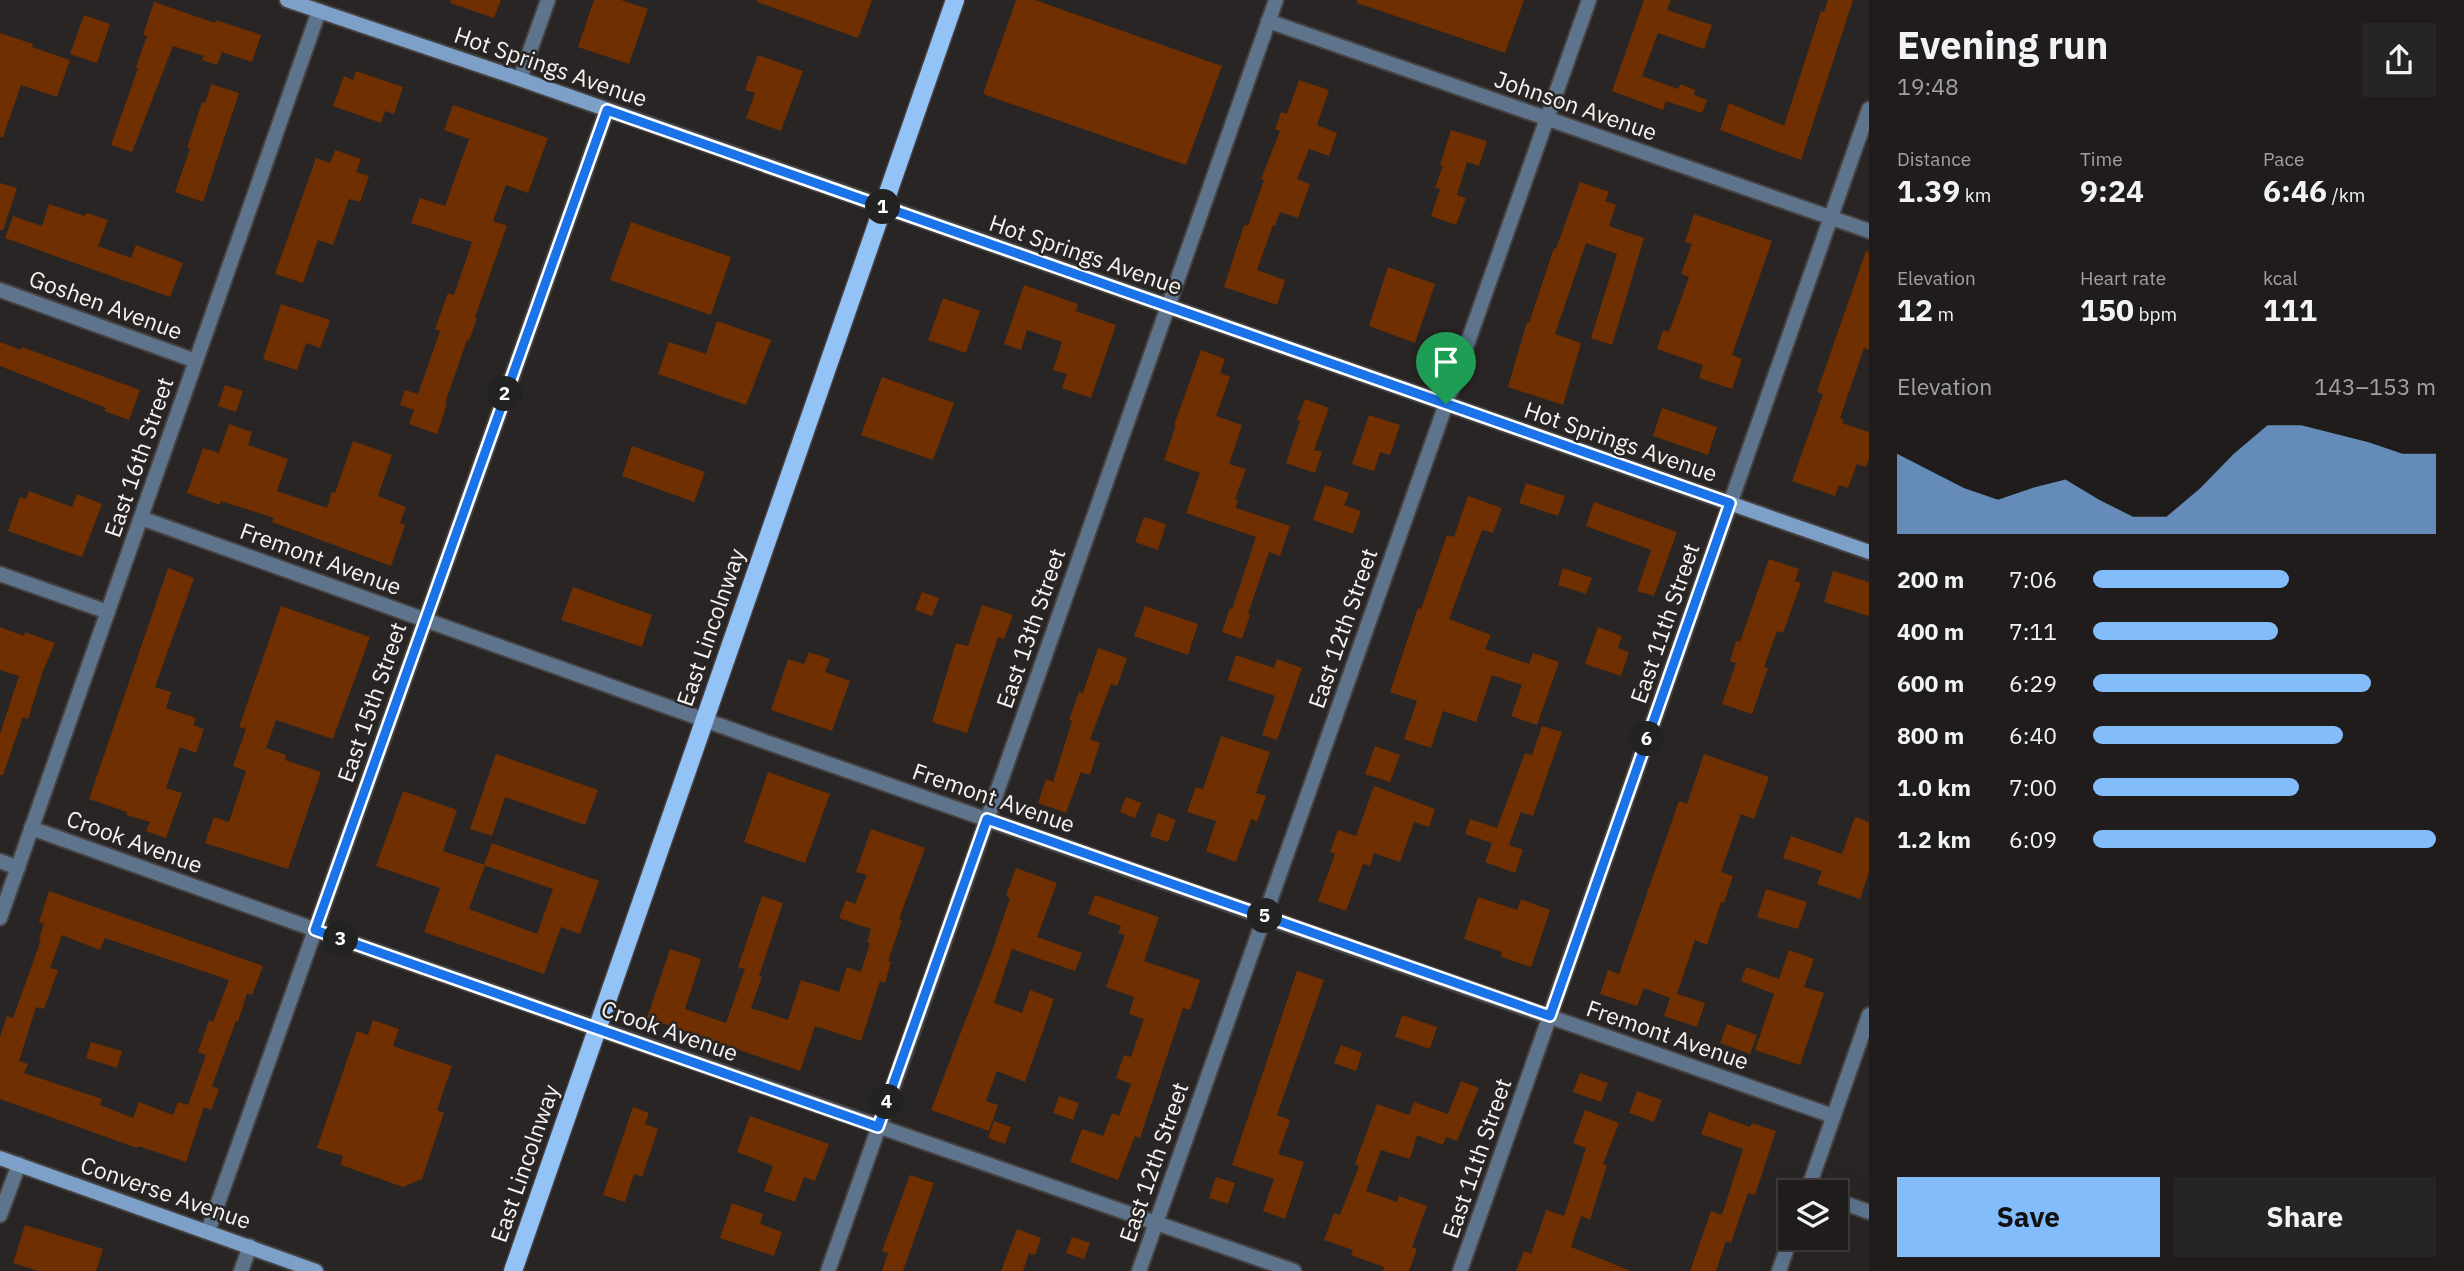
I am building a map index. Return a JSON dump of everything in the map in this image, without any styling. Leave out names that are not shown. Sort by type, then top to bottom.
[{"type":"main road","name":"East Lincolnway","points":[[513,1271],[955,0]]},
{"type":"street","name":"Hot Springs Avenue","points":[[287,0],[520,79],[1869,552]]},
{"type":"street","points":[[520,79],[548,0]]},
{"type":"street","name":"East 13th Street","points":[[828,1271],[1276,0]]},
{"type":"street","name":"East 12th Street","points":[[1139,1271],[1589,0]]},
{"type":"street","name":"East 16th Street","points":[[0,918],[319,11]]},
{"type":"street","name":"Johnson Avenue","points":[[1268,21],[1869,232]]},
{"type":"street","name":"East 11th Street","points":[[1460,1271],[1869,109]]},
{"type":"street","name":"East 15th Street","points":[[208,1231],[607,110]]},
{"type":"street","name":"Goshen Avenue","points":[[0,290],[196,361]]},
{"type":"street","name":"Fremont Avenue","points":[[141,518],[704,720],[1833,1116]]},
{"type":"street","points":[[0,575],[107,612]]},
{"type":"street","name":"Crook Avenue","points":[[31,828],[596,1029],[1294,1271]]},
{"type":"street","points":[[0,861],[18,868]]},
{"type":"street","points":[[1813,1180],[1869,1014]]},
{"type":"street","name":"Converse Avenue","points":[[0,1158],[316,1271]]},
{"type":"street","points":[[0,1215],[19,1164]]},
{"type":"street","points":[[1848,1204],[1869,1212]]},
{"type":"street","points":[[241,1271],[250,1246]]},
{"type":"street","points":[[1779,1271],[1786,1250]]},
{"type":"building","points":[[451,0],[501,0],[494,18],[450,3]]},
{"type":"building","points":[[594,0],[621,0],[648,9],[629,64],[578,47]]},
{"type":"building","points":[[872,0],[858,38],[757,2]]},
{"type":"building","points":[[1016,0],[1035,0],[1222,66],[1186,165],[983,94]]},
{"type":"building","points":[[1357,0],[1524,0],[1505,53],[1357,3]]},
{"type":"building","points":[[1644,0],[1671,0],[1667,10],[1712,25],[1704,49],[1658,33],[1642,76],[1678,89],[1680,84],[1695,90],[1694,95],[1707,100],[1702,113],[1666,101],[1663,110],[1612,91]]},
{"type":"building","points":[[1828,0],[1853,0],[1801,160],[1720,130],[1729,103],[1784,126],[1821,11],[1824,12]]},
{"type":"building","points":[[154,2],[261,35],[252,62],[222,52],[217,65],[202,60],[204,56],[173,46],[132,152],[111,145],[138,68],[136,67],[147,36],[143,35]]},
{"type":"building","points":[[84,15],[110,24],[97,63],[70,54]]},
{"type":"building","points":[[0,33],[70,60],[57,97],[21,85],[3,137],[0,137]]},
{"type":"building","points":[[758,55],[803,71],[781,131],[746,118],[755,93],[745,90]]},
{"type":"building","points":[[356,71],[403,87],[394,114],[385,111],[381,123],[333,106],[344,76],[353,80]]},
{"type":"building","points":[[1299,80],[1329,90],[1317,125],[1337,133],[1329,156],[1309,149],[1297,179],[1310,184],[1298,218],[1280,212],[1257,270],[1285,280],[1277,305],[1224,287],[1244,225],[1248,226],[1264,180],[1261,179],[1280,131],[1275,129],[1281,112],[1287,114]]},
{"type":"building","points":[[211,84],[239,93],[203,202],[175,192],[202,102],[205,103]]},
{"type":"building","points":[[453,105],[548,138],[528,193],[506,185],[493,221],[507,226],[469,341],[467,340],[445,403],[447,404],[437,434],[409,424],[414,410],[400,405],[405,390],[418,394],[440,331],[435,329],[448,293],[454,295],[472,242],[411,223],[420,198],[445,206],[469,139],[444,130]]},
{"type":"building","points":[[1451,130],[1487,141],[1479,166],[1467,162],[1457,195],[1466,198],[1456,225],[1431,216],[1440,189],[1435,188],[1443,166],[1440,165]]},
{"type":"building","points":[[335,150],[361,159],[356,172],[369,176],[360,202],[349,199],[333,245],[318,240],[303,283],[275,274],[316,158],[330,163]]},
{"type":"building","points":[[1580,182],[1609,192],[1605,201],[1616,205],[1609,226],[1644,238],[1612,345],[1591,338],[1617,254],[1586,243],[1555,334],[1581,343],[1563,405],[1508,387],[1527,322],[1529,323]]},
{"type":"building","points":[[0,183],[17,188],[3,230],[0,230]]},
{"type":"building","points":[[49,204],[85,216],[87,213],[108,220],[98,246],[131,258],[136,245],[183,263],[170,297],[5,238],[13,216],[42,226]]},
{"type":"building","points":[[1694,214],[1772,241],[1732,355],[1742,359],[1732,389],[1699,378],[1703,365],[1657,349],[1663,330],[1669,332],[1689,277],[1681,274],[1692,244],[1685,242]]},
{"type":"building","points":[[631,222],[731,257],[711,315],[610,280]]},
{"type":"building","points":[[1866,251],[1869,252],[1869,350],[1864,348],[1840,418],[1843,419],[1842,423],[1869,432],[1869,458],[1866,467],[1857,464],[1848,488],[1839,485],[1835,496],[1792,481],[1823,394],[1817,392]]},
{"type":"building","points":[[1388,267],[1435,284],[1415,343],[1369,326]]},
{"type":"building","points":[[1024,285],[1078,304],[1076,311],[1116,325],[1091,398],[1062,388],[1067,374],[1053,370],[1062,342],[1027,330],[1021,350],[1004,344]]},
{"type":"building","points":[[943,298],[980,311],[966,353],[928,340]]},
{"type":"building","points":[[281,304],[330,320],[320,348],[306,343],[297,370],[263,359]]},
{"type":"building","points":[[717,321],[771,340],[746,405],[658,374],[669,342],[706,354]]},
{"type":"building","points":[[0,342],[21,350],[22,347],[140,390],[129,420],[104,411],[106,408],[0,366]]},
{"type":"building","points":[[1201,350],[1225,359],[1220,373],[1230,377],[1216,416],[1242,425],[1229,464],[1246,469],[1235,499],[1238,500],[1236,508],[1290,526],[1280,556],[1269,552],[1242,639],[1222,632],[1256,537],[1186,513],[1200,473],[1164,460]]},
{"type":"building","points":[[882,377],[954,403],[933,460],[861,435]]},
{"type":"building","points":[[225,385],[243,391],[236,412],[218,406]]},
{"type":"building","points":[[1305,399],[1329,408],[1314,450],[1322,452],[1315,473],[1286,463]]},
{"type":"building","points":[[1662,408],[1717,427],[1708,455],[1653,436]]},
{"type":"building","points":[[1369,415],[1400,425],[1390,455],[1380,452],[1374,471],[1352,464]]},
{"type":"building","points":[[229,424],[252,432],[248,445],[288,459],[277,491],[327,508],[353,441],[392,455],[378,496],[406,507],[400,523],[405,525],[391,566],[272,522],[274,518],[221,501],[220,505],[187,493],[203,448],[219,453]]},
{"type":"building","points":[[632,446],[705,472],[694,502],[622,476]]},
{"type":"building","points":[[1526,483],[1565,496],[1558,516],[1519,503]]},
{"type":"building","points":[[1325,485],[1349,493],[1344,505],[1361,511],[1353,534],[1313,520]]},
{"type":"building","points":[[29,491],[72,507],[77,494],[102,504],[82,557],[8,531],[20,497],[26,499]]},
{"type":"building","points":[[1468,496],[1502,508],[1493,533],[1482,530],[1449,619],[1491,635],[1485,649],[1529,664],[1533,653],[1559,662],[1537,725],[1511,716],[1522,685],[1492,675],[1476,722],[1443,711],[1431,748],[1404,739],[1417,701],[1390,692],[1418,608],[1421,609],[1447,535],[1454,537]]},
{"type":"building","points":[[1594,502],[1677,532],[1654,596],[1637,591],[1651,550],[1586,526]]},
{"type":"building","points":[[1144,517],[1166,524],[1158,550],[1135,542]]},
{"type":"building","points":[[1769,559],[1799,569],[1795,581],[1801,583],[1783,633],[1777,631],[1752,714],[1722,704],[1736,663],[1730,661],[1736,641],[1740,642]]},
{"type":"building","points":[[168,568],[194,578],[155,687],[171,692],[166,708],[196,718],[193,725],[204,729],[196,753],[180,747],[166,788],[182,793],[166,838],[146,831],[150,822],[89,799]]},
{"type":"building","points":[[1563,568],[1592,578],[1586,594],[1558,585]]},
{"type":"building","points":[[1833,571],[1869,582],[1869,616],[1824,602]]},
{"type":"building","points":[[573,587],[652,615],[642,647],[561,620]]},
{"type":"building","points":[[922,592],[939,598],[932,616],[915,610]]},
{"type":"building","points":[[982,605],[1013,615],[1004,639],[998,637],[967,733],[932,722],[956,643],[968,646]]},
{"type":"building","points":[[281,606],[370,637],[333,739],[276,720],[266,748],[286,755],[285,760],[321,772],[288,869],[205,843],[214,817],[229,822],[246,771],[233,766],[246,729],[239,727]]},
{"type":"building","points":[[1145,606],[1198,624],[1188,655],[1134,636]]},
{"type":"building","points":[[0,627],[24,636],[25,632],[55,643],[28,719],[23,717],[3,775],[0,775],[0,734],[19,676],[0,670]]},
{"type":"building","points":[[1598,627],[1622,636],[1618,648],[1629,652],[1621,676],[1585,664]]},
{"type":"building","points":[[1098,648],[1127,658],[1117,686],[1111,684],[1090,739],[1100,743],[1090,775],[1081,772],[1066,813],[1038,803],[1046,779],[1053,782],[1072,721],[1069,720],[1079,692],[1083,693]]},
{"type":"building","points":[[809,652],[830,659],[825,672],[850,681],[832,731],[771,710],[788,659],[804,664]]},
{"type":"building","points":[[1236,655],[1274,668],[1277,659],[1302,668],[1277,740],[1262,735],[1275,696],[1228,680]]},
{"type":"building","points":[[1542,726],[1562,732],[1533,816],[1521,812],[1509,845],[1523,850],[1515,873],[1485,862],[1492,843],[1465,834],[1470,819],[1497,828],[1525,753],[1532,755]]},
{"type":"building","points":[[1221,736],[1270,752],[1256,793],[1266,796],[1257,822],[1251,819],[1236,862],[1206,851],[1216,821],[1187,812],[1196,787],[1203,789]]},
{"type":"building","points":[[1375,746],[1400,755],[1390,782],[1365,774]]},
{"type":"building","points":[[496,754],[598,790],[585,825],[505,797],[492,836],[470,829]]},
{"type":"building","points":[[1704,754],[1769,777],[1754,819],[1741,814],[1721,872],[1733,876],[1724,903],[1721,902],[1707,945],[1695,940],[1677,994],[1705,1003],[1697,1027],[1664,1016],[1670,998],[1644,988],[1637,1006],[1600,994],[1608,970],[1619,974],[1679,801],[1687,804]]},
{"type":"building","points":[[768,772],[830,794],[805,863],[744,842]]},
{"type":"building","points":[[1374,786],[1435,809],[1429,827],[1414,822],[1400,862],[1374,853],[1370,866],[1363,864],[1346,911],[1318,901],[1335,854],[1330,852],[1338,830],[1356,836]]},
{"type":"building","points":[[403,791],[457,810],[443,851],[484,865],[492,843],[599,881],[580,934],[561,927],[544,974],[424,932],[440,888],[376,866]],"holes":[[[485,865],[553,889],[537,934],[469,909]]]},
{"type":"building","points":[[1126,797],[1141,803],[1135,818],[1120,812]]},
{"type":"building","points":[[1158,813],[1176,820],[1168,842],[1150,836]]},
{"type":"building","points":[[1855,817],[1869,822],[1869,872],[1860,899],[1817,884],[1822,871],[1783,858],[1791,836],[1842,854]]},
{"type":"building","points":[[871,829],[925,848],[899,919],[902,920],[888,961],[891,962],[885,983],[880,981],[861,1041],[815,1026],[800,1071],[647,1018],[670,949],[701,959],[685,1009],[726,1023],[745,969],[738,967],[762,896],[783,903],[751,1008],[788,1020],[801,980],[839,992],[847,967],[861,972],[870,943],[867,942],[871,929],[839,918],[846,900],[855,904],[867,875],[856,872]]},
{"type":"building","points":[[1016,868],[1057,883],[1037,937],[1082,953],[1075,971],[1012,949],[994,1003],[1022,1013],[1030,990],[1054,999],[1025,1082],[997,1071],[986,1101],[998,1105],[989,1131],[931,1110],[992,951],[1010,898],[1006,896]]},
{"type":"building","points":[[1766,889],[1807,902],[1798,929],[1757,917]]},
{"type":"building","points":[[49,891],[263,966],[252,995],[247,993],[238,1022],[236,1021],[212,1086],[219,1089],[211,1110],[204,1107],[186,1162],[138,1146],[137,1148],[0,1099],[0,1037],[7,1016],[13,1018],[41,940],[39,939],[44,924],[39,922]],"holes":[[[62,935],[100,950],[105,938],[229,980],[213,1022],[209,1020],[198,1052],[206,1055],[188,1105],[178,1102],[173,1115],[139,1102],[133,1118],[100,1105],[102,1099],[24,1073],[28,1064],[19,1061],[36,1007],[44,1009],[58,970],[50,968]]]},
{"type":"building","points":[[1095,895],[1159,917],[1144,961],[1200,980],[1190,1010],[1183,1008],[1140,1138],[1135,1136],[1118,1180],[1070,1162],[1082,1129],[1103,1136],[1112,1113],[1119,1116],[1131,1084],[1116,1078],[1124,1055],[1131,1057],[1144,1019],[1129,1014],[1134,997],[1106,987],[1125,935],[1118,933],[1121,926],[1088,914]]},
{"type":"building","points":[[1478,897],[1517,910],[1521,899],[1550,910],[1531,967],[1501,957],[1502,952],[1464,939]]},
{"type":"building","points":[[1789,950],[1814,959],[1804,987],[1824,993],[1800,1065],[1755,1050],[1774,994],[1741,981],[1746,967],[1779,979]]},
{"type":"building","points":[[1297,971],[1324,980],[1277,1115],[1290,1120],[1278,1154],[1304,1162],[1285,1219],[1263,1211],[1274,1179],[1232,1165]]},
{"type":"building","points":[[1402,1015],[1437,1027],[1430,1049],[1395,1037]]},
{"type":"building","points":[[373,1020],[399,1029],[393,1046],[452,1066],[437,1110],[444,1113],[422,1179],[403,1187],[341,1165],[343,1156],[317,1148],[357,1031],[368,1035]]},
{"type":"building","points":[[1727,1024],[1757,1035],[1750,1054],[1720,1043]]},
{"type":"building","points":[[91,1042],[122,1051],[117,1068],[86,1058]]},
{"type":"building","points":[[1341,1045],[1362,1053],[1356,1071],[1334,1063]]},
{"type":"building","points":[[1580,1073],[1608,1083],[1601,1102],[1573,1092]]},
{"type":"building","points":[[1461,1081],[1479,1088],[1457,1141],[1446,1137],[1443,1145],[1417,1135],[1410,1159],[1381,1150],[1366,1191],[1397,1202],[1399,1196],[1427,1206],[1412,1247],[1417,1249],[1409,1271],[1383,1271],[1384,1267],[1351,1255],[1353,1250],[1324,1240],[1334,1213],[1340,1215],[1359,1166],[1355,1164],[1377,1104],[1409,1115],[1414,1102],[1448,1114]]},
{"type":"building","points":[[1637,1091],[1662,1100],[1654,1122],[1629,1113]]},
{"type":"building","points":[[1059,1096],[1079,1103],[1073,1120],[1053,1113]]},
{"type":"building","points":[[633,1107],[649,1113],[645,1124],[658,1129],[642,1177],[634,1174],[625,1202],[603,1195]]},
{"type":"building","points":[[1585,1110],[1619,1123],[1603,1164],[1607,1165],[1590,1220],[1581,1216],[1571,1247],[1631,1271],[1516,1271],[1524,1251],[1531,1254],[1546,1210],[1564,1216],[1586,1148],[1573,1143]]},
{"type":"building","points":[[1709,1112],[1750,1127],[1752,1123],[1776,1131],[1755,1195],[1748,1193],[1731,1243],[1726,1241],[1716,1271],[1690,1271],[1711,1211],[1722,1215],[1743,1149],[1701,1134]]},
{"type":"building","points":[[750,1116],[829,1144],[815,1181],[804,1177],[795,1202],[764,1191],[773,1166],[737,1152]]},
{"type":"building","points":[[994,1121],[1011,1127],[1005,1144],[988,1138]]},
{"type":"building","points":[[910,1175],[934,1183],[903,1271],[882,1271],[888,1253],[882,1251]]},
{"type":"building","points":[[1216,1177],[1235,1183],[1228,1204],[1209,1198]]},
{"type":"building","points":[[732,1203],[763,1214],[760,1224],[782,1232],[774,1256],[720,1238]]},
{"type":"building","points":[[25,1225],[103,1249],[96,1271],[38,1271],[13,1263]]},
{"type":"building","points":[[1017,1229],[1041,1238],[1035,1255],[1029,1253],[1023,1271],[1001,1271]]},
{"type":"building","points":[[1072,1237],[1090,1243],[1084,1259],[1066,1253]]},
{"type":"route","points":[[607,110],[1446,404],[1730,503],[1550,1016],[987,819],[878,1127],[315,930],[607,110]]}]
